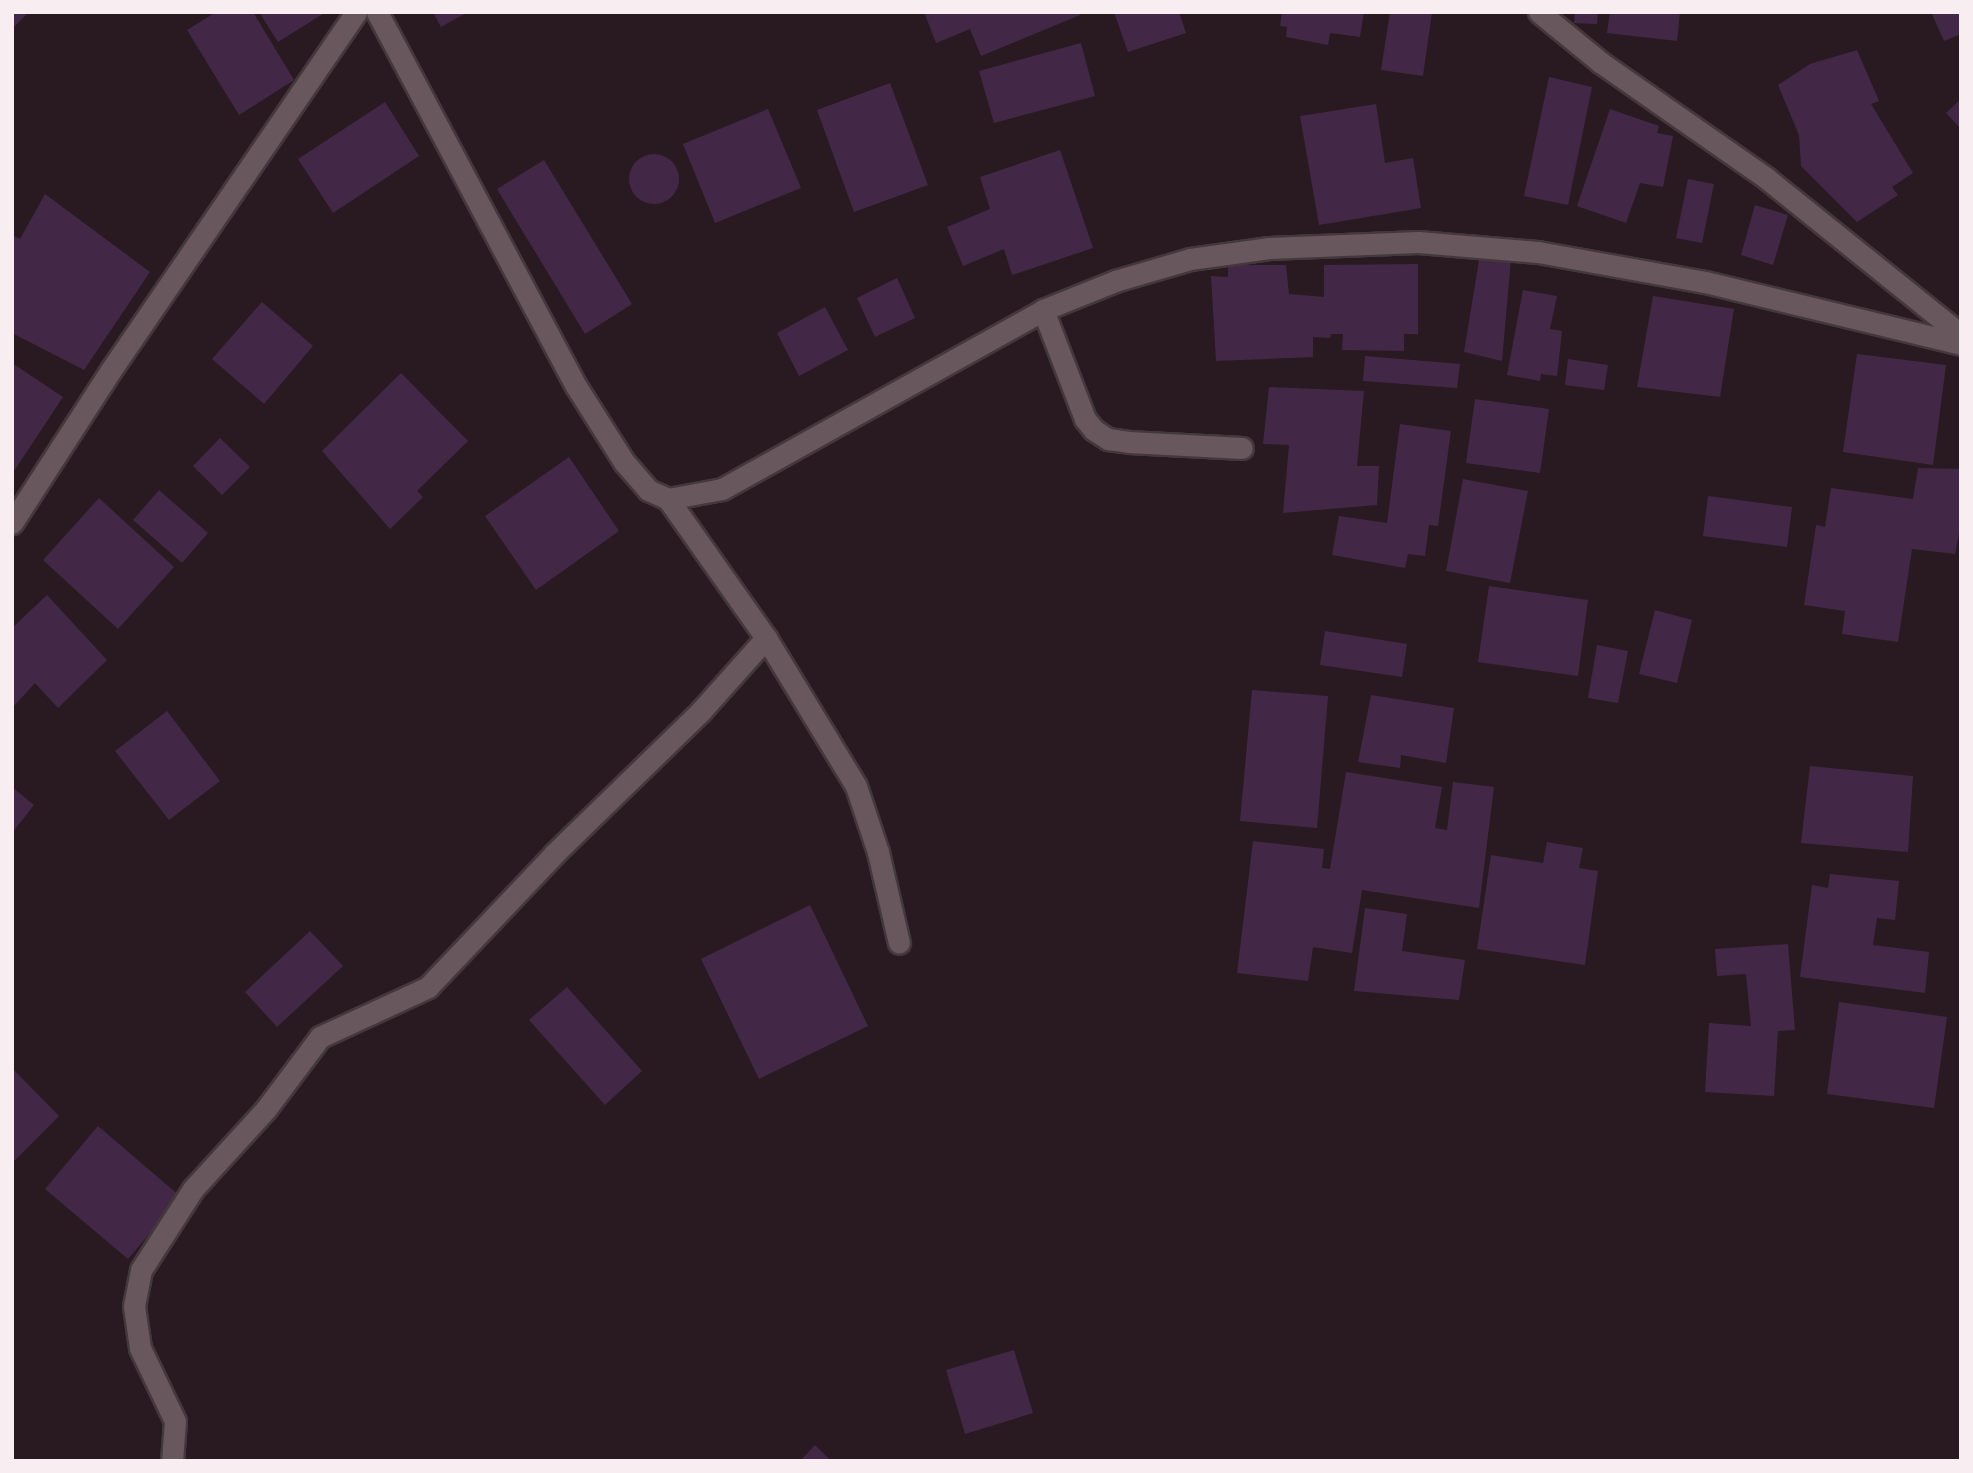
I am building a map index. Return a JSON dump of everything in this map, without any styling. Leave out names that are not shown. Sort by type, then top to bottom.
[{"type":"street","points":[[12,523],[141,324],[356,12]]},
{"type":"street","points":[[377,12],[576,386],[624,462],[648,490],[668,499],[766,638],[856,786],[878,852],[899,943]]},
{"type":"street","points":[[1539,12],[1600,62],[1766,178],[1961,335]]},
{"type":"street","points":[[668,499],[722,489],[1043,310],[1115,281],[1190,259],[1269,248],[1418,242],[1538,252],[1705,282],[1961,344]]},
{"type":"street","points":[[1043,310],[1085,419],[1094,430],[1108,439],[1129,442],[1242,448]]},
{"type":"street","points":[[172,1461],[176,1421],[140,1348],[134,1306],[141,1270],[193,1189],[266,1109],[320,1037],[428,987],[554,854],[701,711],[766,638]]},
{"type":"building","points":[[12,12],[29,12],[12,29]]},
{"type":"building","points":[[216,12],[253,12],[294,80],[239,115],[187,30]]},
{"type":"building","points":[[259,12],[326,12],[278,42]]},
{"type":"building","points":[[433,12],[468,12],[441,27]]},
{"type":"building","points":[[924,12],[1079,12],[1080,15],[981,56],[970,29],[936,43]]},
{"type":"building","points":[[1114,12],[1179,12],[1186,33],[1128,52]]},
{"type":"building","points":[[1282,12],[1364,12],[1360,37],[1330,33],[1328,45],[1286,37],[1287,27],[1280,26]]},
{"type":"building","points":[[1390,12],[1432,12],[1423,76],[1381,70]]},
{"type":"building","points":[[1575,12],[1598,12],[1597,24],[1574,23]]},
{"type":"building","points":[[1610,12],[1680,12],[1677,41],[1607,33]]},
{"type":"building","points":[[1931,12],[1961,12],[1961,34],[1944,41]]},
{"type":"building","points":[[1081,43],[1095,96],[994,123],[979,71]]},
{"type":"building","points":[[1857,50],[1879,101],[1871,104],[1913,173],[1892,187],[1898,195],[1857,222],[1801,166],[1799,135],[1778,85],[1810,64]]},
{"type":"building","points":[[1549,77],[1592,87],[1568,205],[1524,196]]},
{"type":"building","points":[[890,83],[928,185],[854,212],[817,110]]},
{"type":"building","points":[[1961,99],[1961,129],[1946,113]]},
{"type":"building","points":[[385,102],[419,156],[333,213],[298,159]]},
{"type":"building","points":[[1376,104],[1385,163],[1413,158],[1421,208],[1319,225],[1300,116]]},
{"type":"building","points":[[768,109],[801,188],[715,223],[683,144]]},
{"type":"building","points":[[1610,109],[1659,126],[1657,133],[1673,136],[1663,187],[1640,183],[1626,223],[1577,206]]},
{"type":"building","points":[[1060,150],[1093,248],[1012,275],[1004,249],[963,266],[947,227],[990,209],[980,177]]},
{"type":"building","points":[[654,154],[672,161],[679,179],[672,197],[654,204],[636,197],[629,179],[636,161]]},
{"type":"building","points":[[544,160],[632,304],[585,334],[497,189]]},
{"type":"building","points":[[1688,179],[1714,184],[1702,243],[1676,238]]},
{"type":"building","points":[[45,194],[150,272],[84,370],[12,333],[12,235],[20,239]]},
{"type":"building","points":[[1755,205],[1788,215],[1773,265],[1741,255]]},
{"type":"building","points":[[1480,254],[1511,259],[1502,361],[1464,352]]},
{"type":"building","points":[[1418,264],[1418,334],[1404,334],[1404,351],[1342,350],[1343,334],[1331,334],[1330,338],[1313,337],[1313,357],[1216,361],[1211,276],[1228,277],[1228,265],[1286,265],[1289,294],[1324,297],[1324,265]]},
{"type":"building","points":[[897,278],[915,318],[875,337],[857,298]]},
{"type":"building","points":[[1523,290],[1557,296],[1550,329],[1562,331],[1557,376],[1541,374],[1540,381],[1507,375]]},
{"type":"building","points":[[1653,296],[1734,309],[1720,397],[1637,387]]},
{"type":"building","points":[[262,302],[313,346],[264,404],[212,359]]},
{"type":"building","points":[[825,307],[848,350],[799,376],[777,333]]},
{"type":"building","points":[[1857,354],[1946,365],[1933,465],[1843,452]]},
{"type":"building","points":[[1365,356],[1460,364],[1457,388],[1363,381]]},
{"type":"building","points":[[1568,359],[1608,365],[1604,390],[1565,385]]},
{"type":"building","points":[[12,363],[63,397],[12,474]]},
{"type":"building","points":[[401,373],[468,441],[417,491],[423,497],[390,529],[322,451]]},
{"type":"building","points":[[1269,387],[1364,391],[1357,466],[1379,466],[1377,505],[1283,513],[1289,445],[1263,444]]},
{"type":"building","points":[[1475,399],[1549,409],[1540,473],[1466,463]]},
{"type":"building","points":[[1400,424],[1451,431],[1438,526],[1429,525],[1425,556],[1408,554],[1405,568],[1332,555],[1339,516],[1387,523]]},
{"type":"building","points":[[220,438],[250,467],[222,495],[193,466]]},
{"type":"building","points":[[569,457],[619,531],[536,590],[485,516]]},
{"type":"building","points":[[1918,468],[1961,469],[1961,523],[1955,554],[1912,549],[1898,642],[1842,634],[1845,611],[1804,605],[1816,525],[1825,527],[1831,488],[1913,499]]},
{"type":"building","points":[[1463,479],[1528,491],[1510,583],[1446,571]]},
{"type":"building","points":[[159,490],[208,533],[182,563],[133,520]]},
{"type":"building","points":[[1708,496],[1792,507],[1787,547],[1703,536]]},
{"type":"building","points":[[99,498],[174,567],[118,629],[43,560]]},
{"type":"building","points":[[1489,586],[1588,600],[1578,676],[1478,662]]},
{"type":"building","points":[[47,595],[107,660],[58,708],[35,683],[12,708],[12,628]]},
{"type":"building","points":[[1655,610],[1692,620],[1677,683],[1639,674]]},
{"type":"building","points":[[1325,631],[1407,644],[1402,677],[1320,665]]},
{"type":"building","points":[[1597,645],[1628,651],[1618,703],[1588,698]]},
{"type":"building","points":[[1252,690],[1328,696],[1317,828],[1240,821]]},
{"type":"building","points":[[1371,695],[1454,708],[1446,763],[1401,755],[1400,768],[1358,762]]},
{"type":"building","points":[[167,711],[220,781],[169,820],[115,751]]},
{"type":"building","points":[[1810,766],[1913,776],[1908,852],[1801,843]]},
{"type":"building","points":[[1346,772],[1442,787],[1435,828],[1447,830],[1453,782],[1494,787],[1479,908],[1362,890],[1352,953],[1313,947],[1308,981],[1237,973],[1253,841],[1324,849],[1322,868],[1330,869]]},
{"type":"building","points":[[12,787],[34,805],[12,833]]},
{"type":"building","points":[[1547,842],[1583,848],[1579,868],[1598,871],[1585,965],[1477,949],[1491,855],[1543,863]]},
{"type":"building","points":[[1830,874],[1899,881],[1895,920],[1877,918],[1873,945],[1929,952],[1925,993],[1800,977],[1812,885],[1828,888]]},
{"type":"building","points":[[810,905],[868,1026],[759,1079],[701,959]]},
{"type":"building","points":[[1365,908],[1407,914],[1402,951],[1465,960],[1459,1000],[1354,991]]},
{"type":"building","points":[[310,931],[343,966],[277,1027],[245,992]]},
{"type":"building","points":[[1788,944],[1795,1030],[1778,1031],[1774,1096],[1705,1092],[1709,1023],[1751,1026],[1746,974],[1717,976],[1715,949]]},
{"type":"building","points":[[567,987],[642,1071],[605,1105],[529,1020]]},
{"type":"building","points":[[1839,1002],[1947,1017],[1934,1108],[1827,1094]]},
{"type":"building","points":[[14,1070],[59,1116],[12,1163],[12,1072]]},
{"type":"building","points":[[98,1126],[181,1197],[128,1259],[45,1189]]},
{"type":"building","points":[[1014,1350],[1033,1413],[965,1434],[946,1370]]},
{"type":"building","points":[[815,1445],[831,1461],[800,1461]]}]
